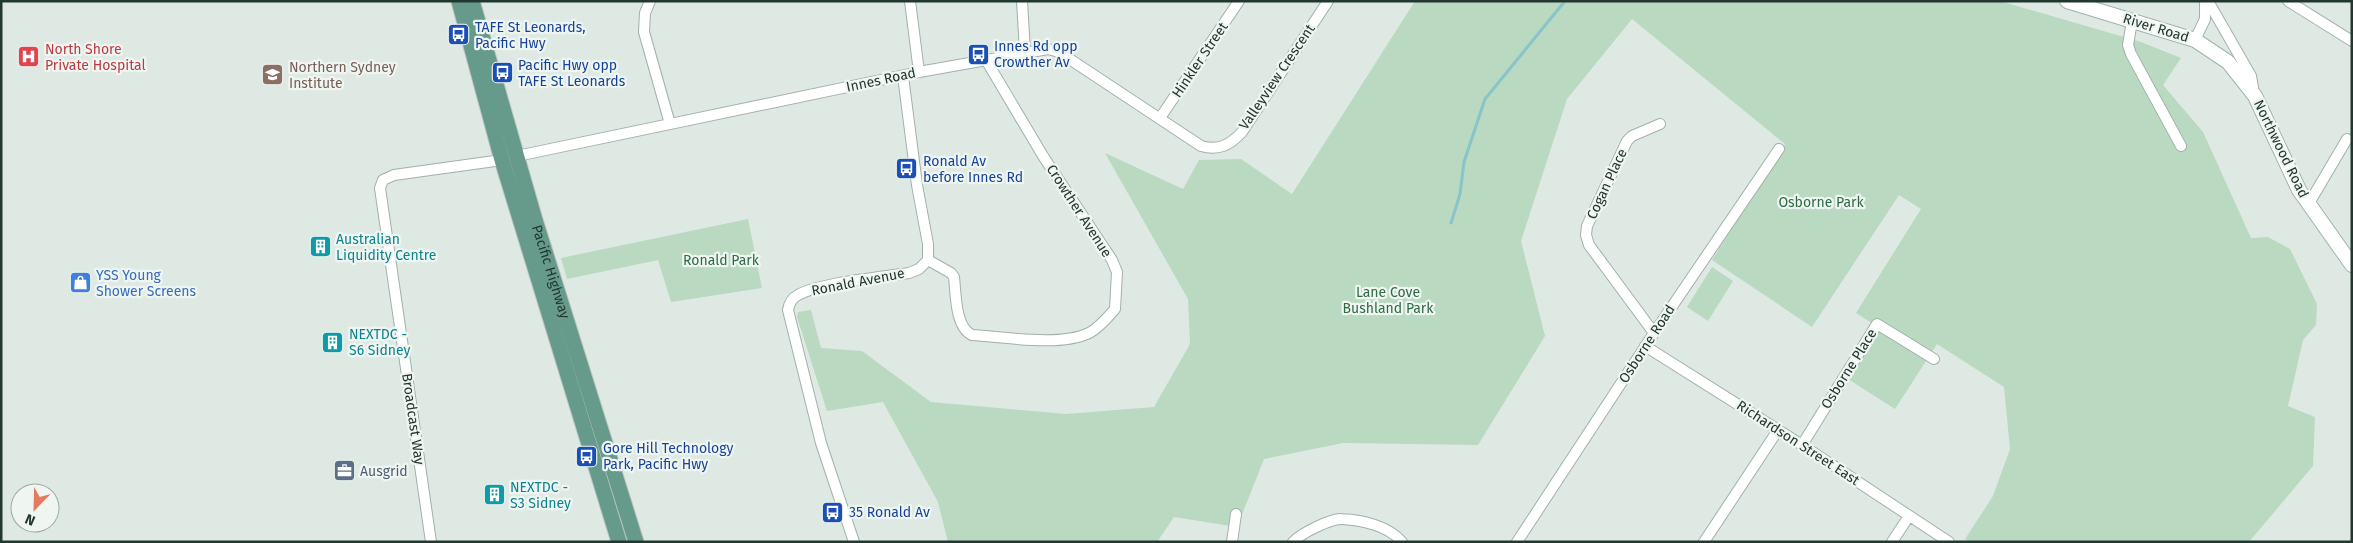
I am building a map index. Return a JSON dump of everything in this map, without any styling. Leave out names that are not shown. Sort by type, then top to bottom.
[{"type":"main road","name":"Pacific Highway","points":[[459,1],[510,158],[554,283],[636,542]]},
{"type":"main road","name":"Pacific Highway","points":[[472,1],[510,158],[619,542]]},
{"type":"main road","name":"River Road","points":[[2067,1],[2195,40],[2228,62],[2255,96]]},
{"type":"main road","name":"Northwood Road","points":[[2255,96],[2292,176],[2308,205],[2352,265]]},
{"type":"street","points":[[650,1],[644,13],[644,32],[670,124]]},
{"type":"street","points":[[910,1],[919,72]]},
{"type":"street","points":[[1022,1],[1025,52]]},
{"type":"street","name":"Hinkler Street","points":[[1160,118],[1239,1]]},
{"type":"street","name":"Valleyview Crescent","points":[[1221,148],[1233,141],[1242,132],[1328,1]]},
{"type":"street","name":"Northwood Road","points":[[2195,40],[2204,19],[2206,1]]},
{"type":"street","name":"Northwood Road","points":[[2206,1],[2251,76],[2255,96]]},
{"type":"street","points":[[2288,1],[2352,41]]},
{"type":"street","points":[[2132,21],[2128,45],[2131,54],[2181,146]]},
{"type":"street","name":"Innes Road","points":[[510,158],[919,72],[1048,49],[1059,52],[1201,146],[1221,148]]},
{"type":"street","name":"Crowther Avenue","points":[[928,260],[951,273],[954,277],[961,324],[967,333],[972,335],[1052,339],[1077,336],[1091,332],[1115,309],[1117,272],[1112,260],[1043,156],[986,60]]},
{"type":"street","points":[[903,76],[917,185],[928,244],[928,260]]},
{"type":"street","name":"Cogan Place","points":[[1654,333],[1589,245],[1586,235],[1587,226],[1627,141],[1632,136],[1660,124]]},
{"type":"street","points":[[2308,205],[2347,140]]},
{"type":"street","name":"Osborne Road","points":[[1517,542],[1645,346],[1779,149]]},
{"type":"street","name":"Broadcast Way","points":[[430,542],[380,188],[383,180],[394,174],[510,158]]},
{"type":"street","name":"Ronald Avenue","points":[[854,542],[821,443],[788,310],[790,303],[797,295],[824,287],[909,273],[919,269],[928,260]]},
{"type":"street","name":"Osborne Place","points":[[1802,445],[1877,324],[1934,359]]},
{"type":"street","name":"Richardson Street East","points":[[1645,346],[1802,445],[1949,542]]},
{"type":"street","points":[[1704,542],[1778,430]]},
{"type":"street","points":[[1232,542],[1236,514]]},
{"type":"street","points":[[1892,542],[1909,516]]},
{"type":"street","points":[[1293,542],[1324,524],[1342,519],[1390,530],[1402,542]]},
{"type":"green space","points":[[1415,1],[2000,1],[2141,42],[2181,58],[2163,85],[2203,132],[2251,238],[2268,237],[2290,249],[2317,304],[2316,325],[2303,340],[2288,406],[2315,417],[2313,466],[2249,542],[1970,542],[1965,539],[1993,496],[2010,449],[2004,387],[1937,344],[1895,409],[1848,379],[1873,324],[1856,313],[1921,209],[1899,195],[1812,327],[1712,260],[1785,144],[1632,19],[1567,99],[1521,241],[1545,336],[1478,445],[1343,443],[1264,459],[1237,527],[1174,517],[1157,542],[948,542],[938,502],[883,402],[827,411],[797,317],[798,312],[811,310],[821,348],[862,351],[931,402],[1066,414],[1154,407],[1190,344],[1188,299],[1105,153],[1183,189],[1199,160],[1241,159],[1292,194]]},
{"type":"green space","name":"Ronald Park","points":[[748,219],[762,288],[671,302],[658,260],[567,279],[561,258]]},
{"type":"green space","points":[[1712,267],[1733,281],[1708,321],[1687,307]]},
{"type":"waterway","points":[[1451,223],[1460,194],[1464,162],[1485,99],[1565,1]]},
{"type":"place","name":"TAFE St Leonards, Pacific Hwy","points":[[459,35]]},
{"type":"place","name":"Innes Rd opp Crowther Av","points":[[978,54]]},
{"type":"place","name":"North Shore Private Hospital","points":[[29,57]]},
{"type":"place","name":"Pacific Hwy opp TAFE St Leonards","points":[[502,73]]},
{"type":"place","name":"Northern Sydney Institute","points":[[273,75]]},
{"type":"place","name":"Ronald Av before Innes Rd","points":[[907,169]]},
{"type":"place","name":"Australian Liquidity Centre","points":[[320,247]]},
{"type":"place","name":"YSS Young Shower Screens","points":[[80,283]]},
{"type":"place","name":"NEXTDC - S6 Sidney","points":[[333,342]]},
{"type":"place","name":"Gore Hill Technology Park, Pacific Hwy","points":[[587,456]]},
{"type":"place","name":"Ausgrid","points":[[344,471]]},
{"type":"place","name":"NEXTDC - S3 Sidney","points":[[494,495]]},
{"type":"place","name":"35 Ronald Av","points":[[833,512]]},
{"type":"park label","name":"Osborne Park","points":[[1821,202]]},
{"type":"park label","name":"Lane Cove Bushland Park","points":[[1388,300]]}]
